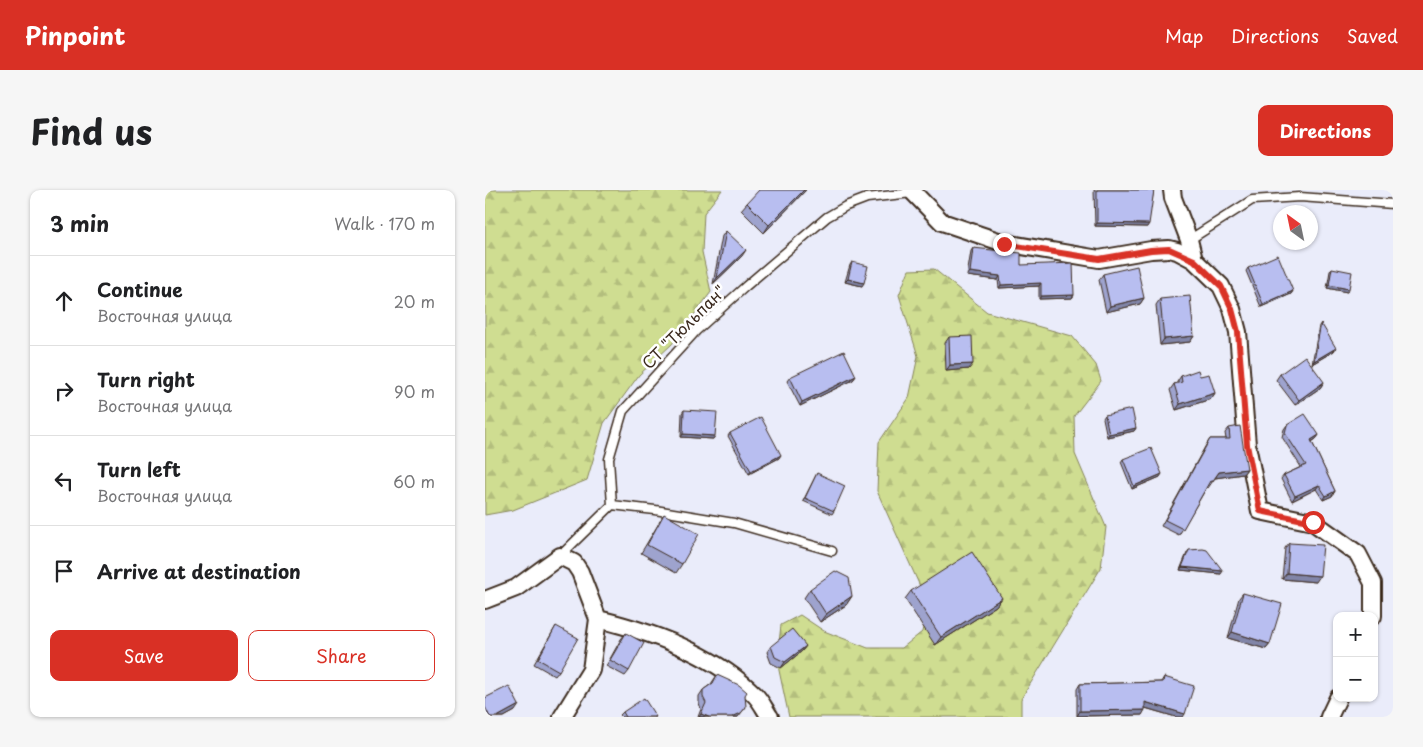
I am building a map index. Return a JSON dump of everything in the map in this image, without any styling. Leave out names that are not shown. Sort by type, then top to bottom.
[{"type":"street","points":[[1173,190],[1173,198],[1189,240],[1194,260]]},
{"type":"street","points":[[913,191],[942,222],[1004,244],[1099,259],[1151,250],[1169,249],[1194,260],[1221,286],[1232,309],[1238,332],[1247,445],[1260,511],[1313,522],[1358,554],[1373,583],[1373,612]]},
{"type":"street","points":[[485,600],[516,588],[561,556],[574,563],[580,572],[598,619],[591,670],[562,717]]},
{"type":"street","points":[[598,619],[628,627],[678,646],[724,669],[756,696],[770,717]]},
{"type":"street","points":[[1329,717],[1336,702]]},
{"type":"lane","name":"СТ \"Тюльпан\"","points":[[612,505],[609,459],[623,411],[696,331],[827,217],[846,206],[867,198],[913,191]]},
{"type":"lane","points":[[1189,240],[1252,200],[1300,196],[1393,204]]},
{"type":"lane","points":[[561,556],[612,505],[734,523],[832,551]]},
{"type":"green space","points":[[485,190],[722,190],[704,213],[702,252],[711,292],[672,344],[639,375],[604,423],[587,480],[513,510],[485,515]]},
{"type":"green space","points":[[934,269],[987,312],[1072,336],[1096,365],[1101,381],[1074,416],[1075,454],[1106,527],[1101,568],[1021,699],[1021,717],[789,717],[777,661],[781,625],[800,615],[824,631],[868,648],[902,648],[922,632],[928,604],[877,491],[879,442],[909,398],[918,356],[899,295],[909,270]]},
{"type":"building","points":[[759,190],[804,190],[769,225],[747,203]]},
{"type":"building","points":[[1097,190],[1154,190],[1149,224],[1097,223]]},
{"type":"building","points":[[726,231],[746,250],[717,278]]},
{"type":"building","points":[[973,248],[1021,253],[1021,265],[1073,263],[1074,295],[1041,296],[1041,283],[1001,285],[1000,276],[970,272]]},
{"type":"building","points":[[1278,255],[1293,291],[1263,304],[1248,268]]},
{"type":"building","points":[[852,262],[868,266],[864,283],[848,279]]},
{"type":"building","points":[[1137,266],[1144,298],[1110,306],[1103,274]]},
{"type":"building","points":[[1332,268],[1352,272],[1349,289],[1329,285]]},
{"type":"building","points":[[1190,296],[1194,336],[1164,339],[1160,299]]},
{"type":"building","points":[[1321,323],[1336,348],[1314,361]]},
{"type":"building","points":[[972,336],[973,364],[950,365],[949,337]]},
{"type":"building","points":[[844,351],[856,376],[802,402],[790,377]]},
{"type":"building","points":[[1305,356],[1324,382],[1299,400],[1280,374]]},
{"type":"building","points":[[1198,370],[1200,376],[1209,374],[1215,393],[1180,404],[1174,384],[1182,382],[1181,376]]},
{"type":"building","points":[[1132,409],[1136,428],[1109,434],[1105,415]]},
{"type":"building","points":[[684,410],[717,412],[715,436],[683,434]]},
{"type":"building","points":[[1305,414],[1319,435],[1311,440],[1335,491],[1326,496],[1319,485],[1295,496],[1284,475],[1306,465],[1285,433],[1287,425]]},
{"type":"building","points":[[761,417],[781,455],[751,471],[730,433]]},
{"type":"building","points":[[1240,426],[1247,469],[1219,472],[1212,482],[1210,481],[1183,529],[1165,520],[1210,439],[1230,439],[1229,428]]},
{"type":"building","points":[[1151,448],[1162,474],[1134,486],[1123,459]]},
{"type":"building","points":[[817,473],[845,486],[834,511],[805,498]]},
{"type":"building","points":[[664,514],[699,534],[682,564],[647,545]]},
{"type":"building","points":[[1289,543],[1323,545],[1320,576],[1287,573]]},
{"type":"building","points":[[1189,550],[1207,550],[1223,571],[1182,567]]},
{"type":"building","points":[[972,552],[1002,598],[941,637],[911,591]]},
{"type":"building","points":[[835,571],[849,578],[852,596],[826,614],[810,589]]},
{"type":"building","points":[[1243,593],[1282,604],[1270,644],[1232,632]]},
{"type":"building","points":[[556,626],[578,638],[559,671],[538,659]]},
{"type":"building","points":[[792,629],[806,646],[785,662],[775,657],[771,646]]},
{"type":"building","points":[[626,633],[644,643],[629,671],[610,660]]},
{"type":"building","points":[[717,675],[739,685],[747,692],[745,695],[746,707],[741,713],[732,717],[709,717],[701,714],[706,703],[703,697],[703,690],[713,683]]},
{"type":"building","points":[[1164,677],[1194,686],[1185,714],[1145,702],[1145,710],[1080,711],[1080,684],[1163,682]]},
{"type":"building","points":[[509,686],[519,705],[497,717],[490,717],[485,707],[485,698]]},
{"type":"building","points":[[644,698],[656,717],[626,717],[623,712]]},
{"type":"route","points":[[1004,244],[1099,259],[1151,250],[1169,249],[1194,260],[1221,286],[1232,309],[1238,332],[1247,445],[1260,511],[1313,522]]}]
